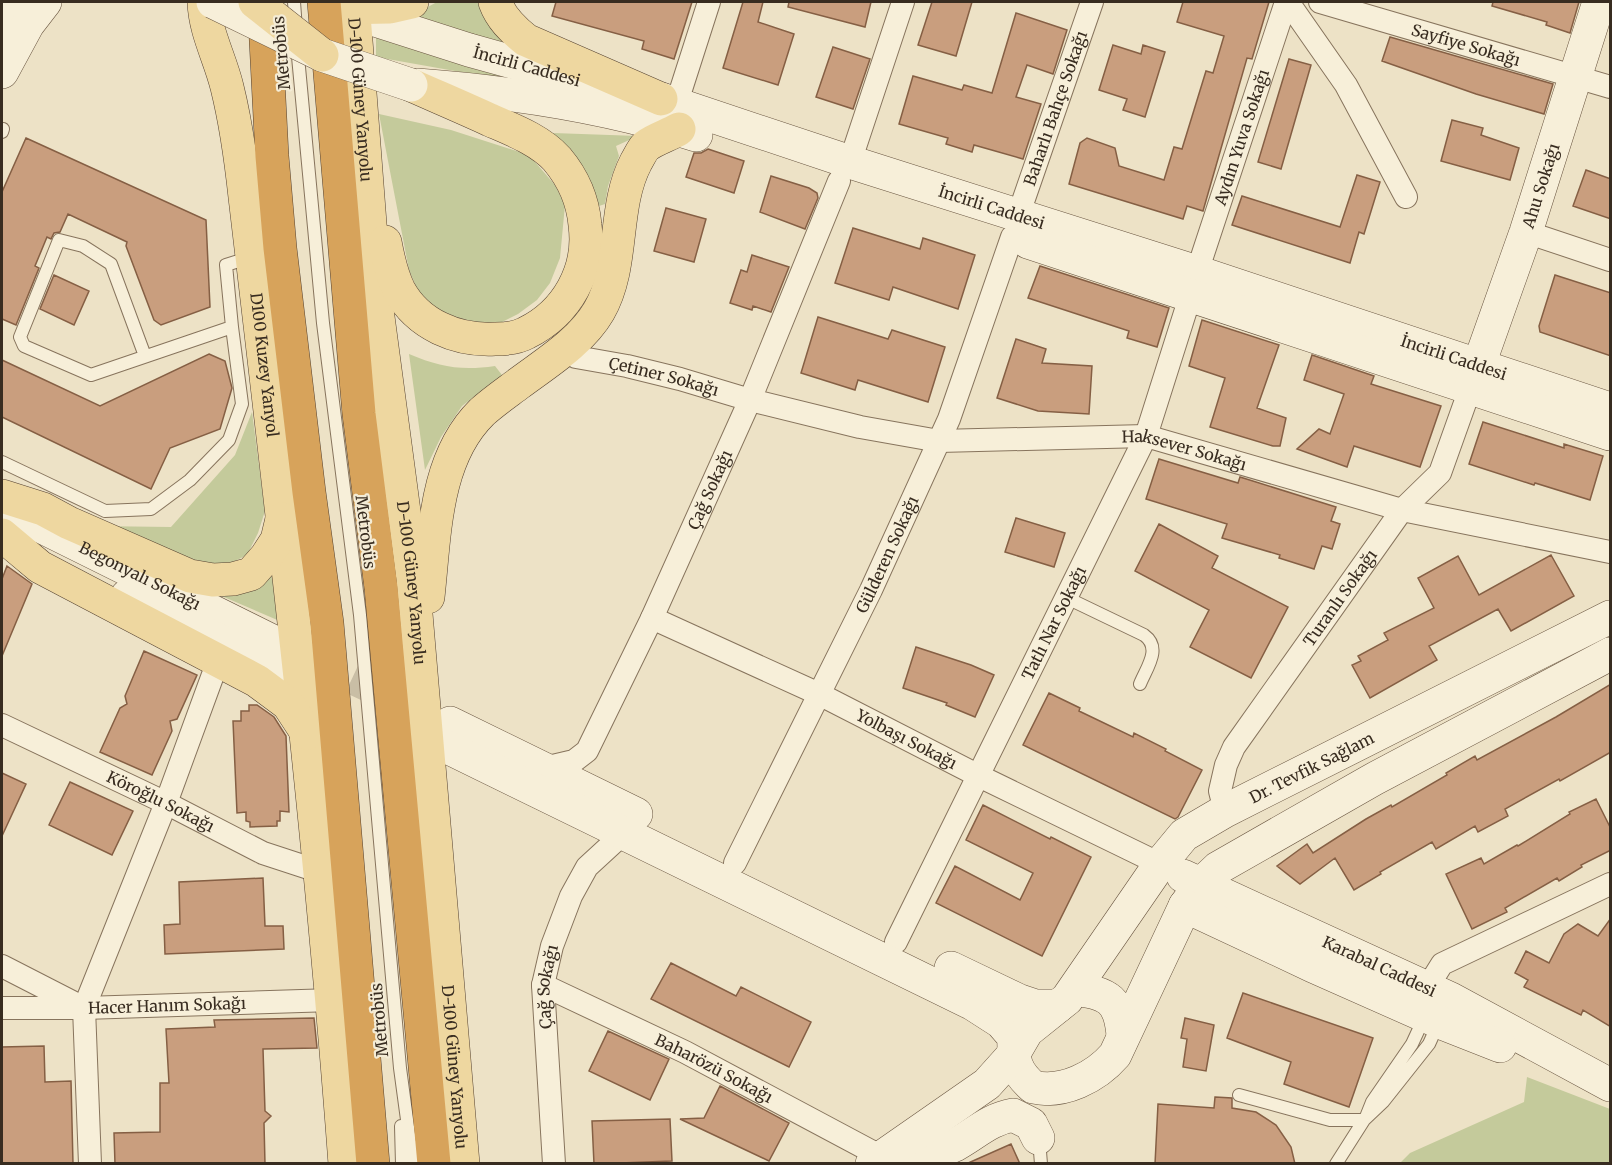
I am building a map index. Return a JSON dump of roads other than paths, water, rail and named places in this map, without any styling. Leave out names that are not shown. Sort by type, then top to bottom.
[{"type":"highway","points":[[264,2],[272,156],[280,248],[327,623],[373,1164]]},
{"type":"highway","points":[[346,7],[359,414],[386,644],[434,1164]]},
{"type":"main road","points":[[2,20],[11,2]]},
{"type":"main road","points":[[2,72],[27,24],[45,2]]},
{"type":"main road","name":"D100 Kuzey Yanyol","points":[[204,2],[211,41],[226,84],[237,134],[252,256],[307,733],[333,1000],[345,1164]]},
{"type":"main road","name":"İncirli Caddesi","points":[[213,2],[322,55],[411,85],[450,88],[590,108],[672,111]]},
{"type":"main road","points":[[255,2],[322,55]]},
{"type":"main road","points":[[346,7],[390,8],[412,2]]},
{"type":"main road","points":[[420,673],[438,512],[445,476],[461,441],[481,413],[562,352],[584,331],[598,313],[608,294],[622,200],[629,176],[646,147],[672,111],[526,40],[515,16],[500,14],[495,2]]},
{"type":"main road","name":"Ahu Sokağı","points":[[1474,378],[1526,232],[1599,2]]},
{"type":"main road","name":"İncirli Caddesi","points":[[346,7],[469,50],[581,81],[844,172],[1194,284],[1474,378],[1611,434]]},
{"type":"main road","name":"D-100 Güney Yanyolu","points":[[346,7],[366,177],[376,302],[413,579],[463,1164]]},
{"type":"main road","points":[[366,177],[378,214],[389,263],[399,290],[416,312],[439,329],[462,338],[504,339],[525,334],[546,321],[566,302],[584,265],[587,240],[579,197],[570,177],[556,159],[540,145],[517,132],[411,85]]},
{"type":"main road","name":"İncirli Caddesi","points":[[1474,378],[1611,410]]},
{"type":"main road","points":[[2,496],[43,509],[190,576],[213,580],[233,579],[251,574],[277,540],[283,515]]},
{"type":"main road","name":"Begonyalı Sokağı","points":[[2,507],[278,656],[2,535]]},
{"type":"main road","points":[[2,535],[40,567],[257,681],[288,704],[307,733]]},
{"type":"main road","name":"Dr. Tevfik Sağlam","points":[[895,1160],[987,1084],[1013,1055],[1027,1031],[1066,998],[1160,864],[1184,835],[1225,811],[1611,617]]},
{"type":"main road","points":[[895,1160],[943,1151],[991,1121],[1013,1115],[1031,1124],[1037,1120],[1041,1089],[1069,1085],[1104,1069],[1115,1055],[1193,895],[1218,868],[1374,779],[1611,654]]},
{"type":"main road","points":[[1037,1120],[1017,1070],[1013,1055],[1014,1037],[1001,1022],[973,1004],[624,833],[449,735],[544,768],[1020,1001],[1035,1006],[1095,991],[1108,997],[1120,1013],[1123,1035]]},
{"type":"main road","name":"Karabal Caddesi","points":[[1160,864],[1193,895],[1314,966],[1431,1004],[1602,1080]]},
{"type":"main road","points":[[895,1160],[1004,1099],[1037,1120]]},
{"type":"street","points":[[672,111],[709,2]]},
{"type":"street","name":"Çağ Sokağı","points":[[544,768],[574,760],[587,751],[652,618],[750,400],[844,172],[903,2]]},
{"type":"street","name":"Baharlı Bahçe Sokağı","points":[[1015,227],[1092,2]]},
{"type":"street","points":[[1287,2],[1346,85],[1406,197]]},
{"type":"street","name":"Aydın Yuva Sokağı","points":[[1194,284],[1287,2]]},
{"type":"street","name":"Sayfiye Sokağı","points":[[1320,2],[1611,87]]},
{"type":"street","name":"Gülderen Sokağı","points":[[735,863],[871,590],[949,419],[1015,227]]},
{"type":"street","points":[[1526,232],[1611,260]]},
{"type":"street","name":"Tatlı Nar Sokağı","points":[[896,942],[1146,436],[1194,284]]},
{"type":"street","name":"Çetiner Sokağı","points":[[576,357],[659,374],[750,400]]},
{"type":"street","name":"Turanlı Sokağı","points":[[1225,811],[1220,791],[1226,765],[1234,747],[1402,510],[1440,473],[1474,378]]},
{"type":"street","name":"Haksever Sokağı","points":[[750,400],[860,427],[939,441],[1146,436],[1402,510],[1611,552]]},
{"type":"street","name":"Yolbaşı Sokağı","points":[[652,618],[819,694],[979,776],[1160,864]]},
{"type":"street","points":[[90,1164],[84,1008],[218,661]]},
{"type":"street","name":"Köroğlu Sokağı","points":[[2,725],[263,853],[321,872]]},
{"type":"street","name":"Çağ Sokağı","points":[[554,1164],[543,985],[552,946],[571,896],[587,867],[624,833]]},
{"type":"street","points":[[1431,1004],[1442,964],[1611,884]]},
{"type":"street","points":[[2,966],[84,1008]]},
{"type":"street","name":"Baharözü Sokağı","points":[[543,985],[685,1052],[895,1160]]},
{"type":"street","name":"Hacer Hanım Sokağı","points":[[2,1008],[84,1008],[333,1000]]},
{"type":"lane","name":"Metrobüs","points":[[294,2],[323,323],[360,615],[400,1068],[413,1164]]},
{"type":"lane","points":[[145,356],[111,264],[83,246],[59,240],[20,337],[24,346],[91,375],[232,327]]},
{"type":"lane","points":[[2,462],[105,511],[151,509],[190,480],[229,440],[242,404],[226,266],[252,256]]},
{"type":"lane","points":[[1067,598],[1144,635],[1150,641],[1153,654],[1140,684]]},
{"type":"lane","points":[[1336,1164],[1364,1120],[1372,1102],[1412,1044],[1431,1004]]},
{"type":"lane","name":"Metrobüs","points":[[400,1068],[402,1164]]},
{"type":"lane","points":[[1239,1095],[1330,1120],[1364,1120]]},
{"type":"tunnel","points":[[308,657],[400,700]]}]
